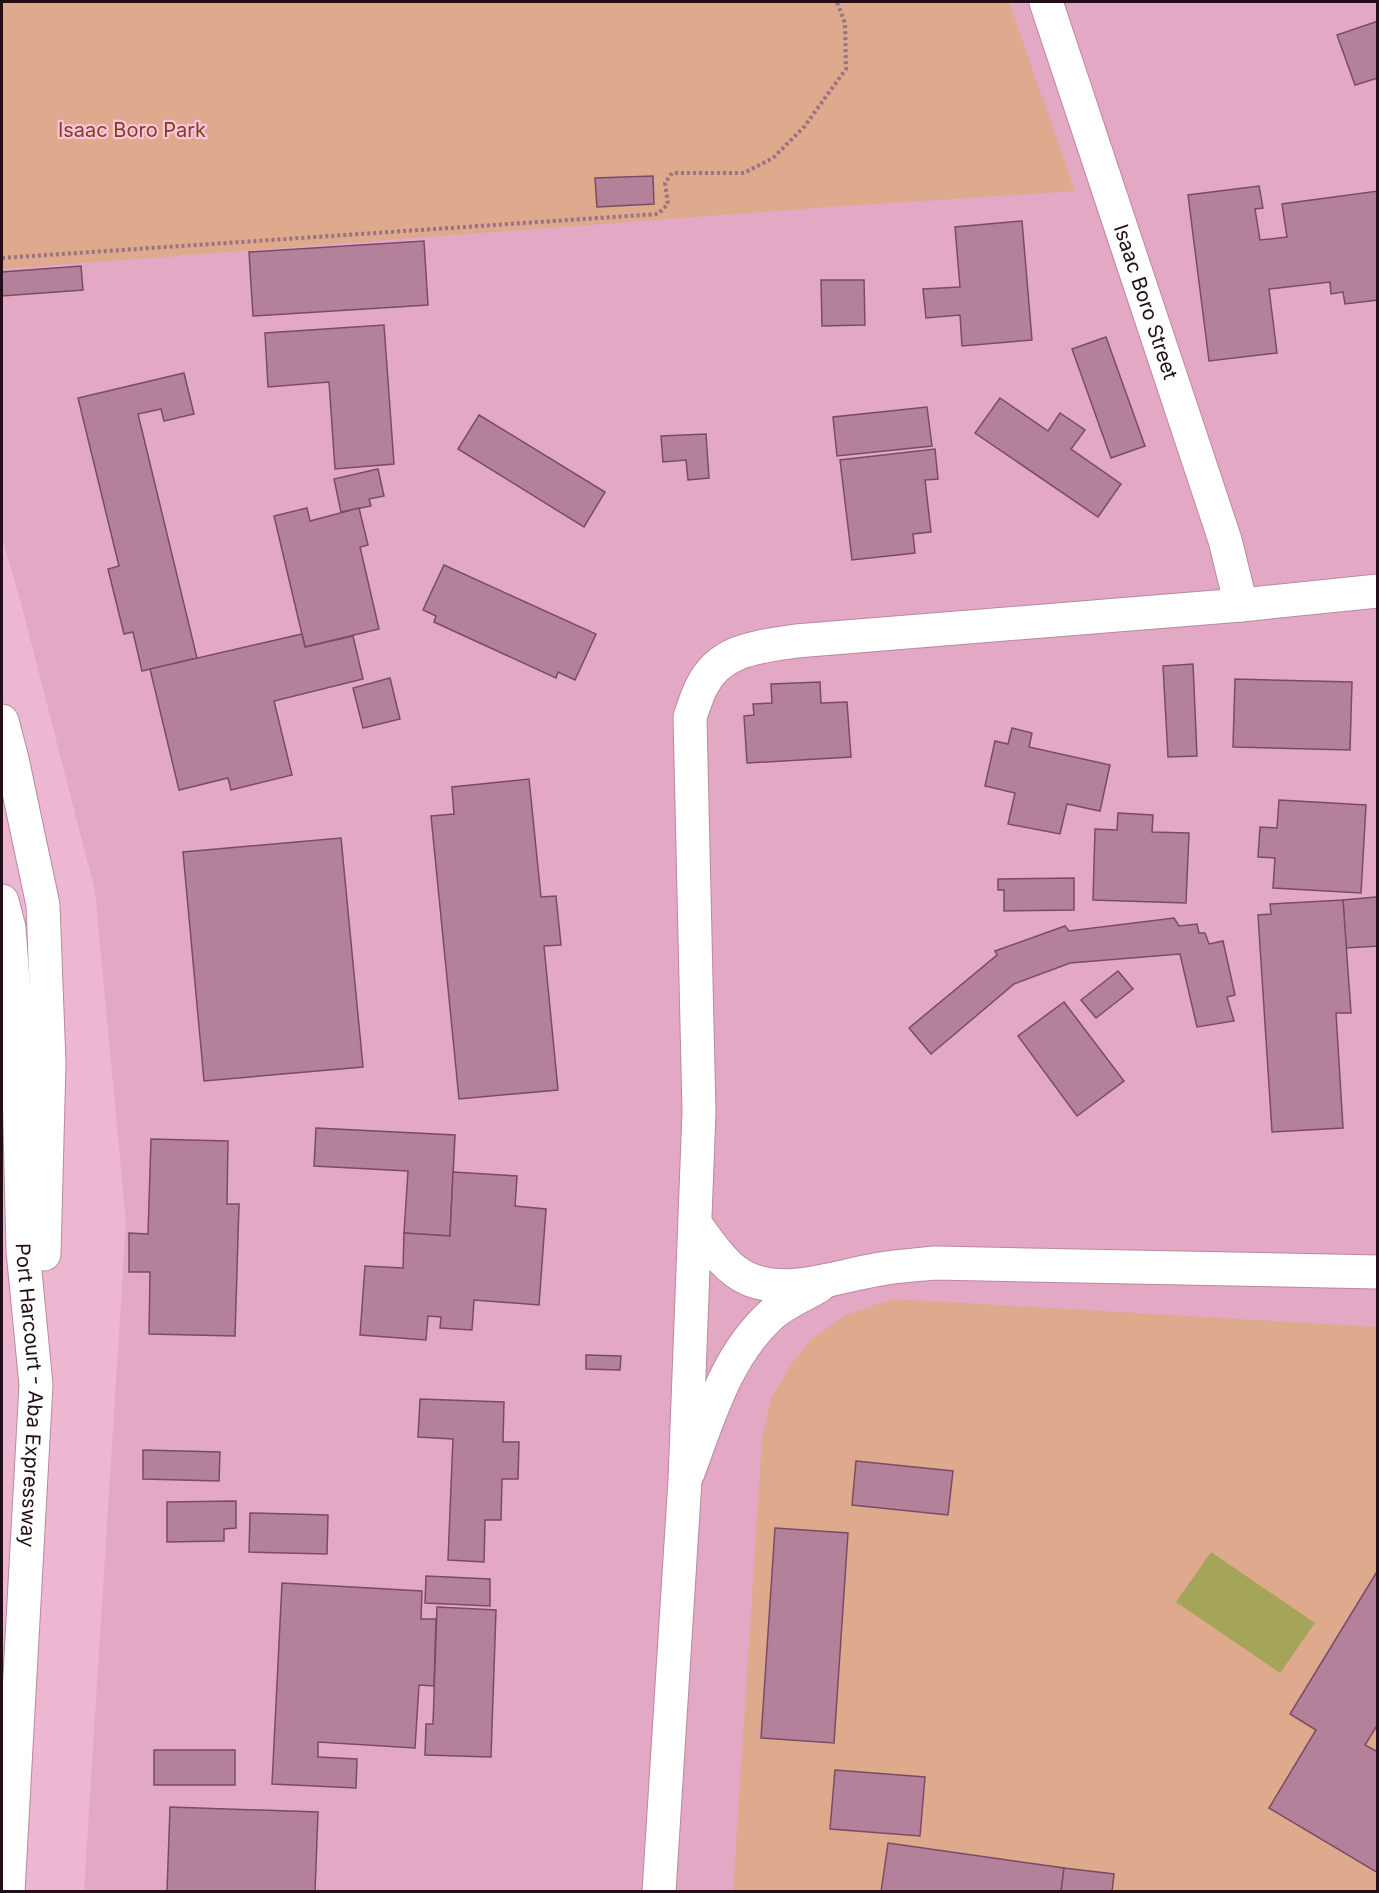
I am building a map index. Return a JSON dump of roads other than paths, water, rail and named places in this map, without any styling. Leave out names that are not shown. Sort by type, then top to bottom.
[{"type":"main road","name":"Isaac Boro Street","points":[[1046,2],[1225,540],[1241,605]]},
{"type":"main road","points":[[659,1892],[685,1480],[696,1225],[699,1112],[690,717],[703,684],[718,664],[744,650],[796,641],[1241,605],[1377,591]]},
{"type":"main road","points":[[2,721],[43,904],[49,1063],[45,1224],[36,1385]]},
{"type":"main road","name":"Port Harcourt - Aba Expressway","points":[[2,901],[9,928],[18,1045],[23,1251],[36,1385],[8,1892]]},
{"type":"main road","points":[[696,1225],[717,1253],[737,1272],[760,1282],[788,1286],[829,1280],[876,1269],[935,1263],[1377,1272]]},
{"type":"main road","points":[[685,1480],[720,1387],[742,1348],[772,1314],[829,1280]]},
{"type":"park label","name":"Isaac Boro Park","points":[[132,130]]}]
